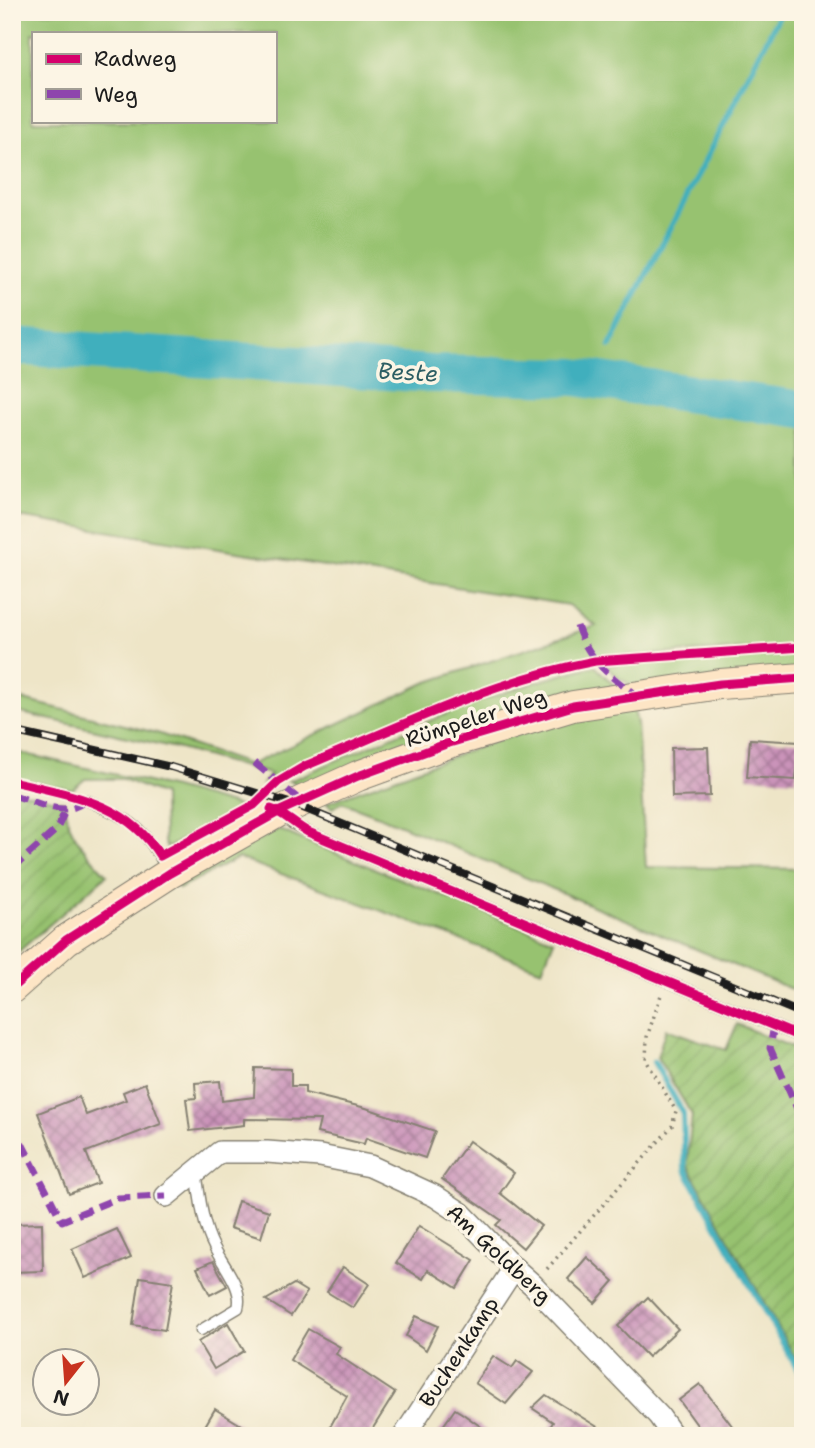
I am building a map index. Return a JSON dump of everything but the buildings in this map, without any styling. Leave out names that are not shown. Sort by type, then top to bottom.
[{"type":"street","name":"Rümpeler Weg","points":[[12,988],[66,940],[170,873],[279,811],[358,776],[446,744],[573,706],[708,686],[803,678]]},
{"type":"street","name":"Am Goldberg","points":[[166,1196],[220,1152],[267,1152],[306,1155],[370,1166],[435,1196],[461,1213],[533,1284],[659,1416],[673,1436]]},
{"type":"street","name":"Buchenkamp","points":[[411,1433],[514,1268]]},
{"type":"lane","points":[[86,800],[116,812],[138,827],[170,873]]},
{"type":"lane","points":[[279,811],[308,832],[803,1038]]},
{"type":"lane","points":[[196,1171],[202,1217],[212,1245],[238,1291],[240,1300],[238,1308],[201,1330]]},
{"type":"path","points":[[533,1284],[672,1126],[676,1111],[646,1060],[647,1037],[666,979]]},
{"type":"green space","points":[[12,12],[803,12],[803,646],[599,657],[541,671],[422,715],[263,783],[270,774],[176,748],[12,711],[12,697],[157,733],[250,765],[425,683],[596,626],[568,605],[12,516]]},
{"type":"green space","points":[[803,654],[803,670],[635,687],[619,678],[605,665]]},
{"type":"green space","points":[[595,666],[619,690],[309,788],[289,781],[478,702]]},
{"type":"green space","points":[[633,707],[637,723],[646,867],[803,869],[803,994],[379,816],[342,802],[333,808],[326,803],[509,736]]},
{"type":"green space","points":[[12,751],[174,788],[242,807],[167,848],[164,842],[163,795],[123,779],[85,779],[72,790],[12,777]]},
{"type":"green space","points":[[12,790],[65,802],[73,832],[107,875],[12,957]]},
{"type":"green space","points":[[278,829],[554,940],[542,970],[238,858],[179,889],[176,883]]},
{"type":"green space","points":[[737,1024],[803,1052],[803,1372],[687,1165],[692,1115],[657,1057],[666,1029],[726,1050]]},
{"type":"waterway","points":[[610,346],[781,12]]},
{"type":"waterway","name":"Beste","points":[[12,346],[432,374],[574,377],[803,410]]},
{"type":"waterway","points":[[654,1062],[683,1113],[685,1169],[803,1379]]},
{"type":"railway","points":[[12,731],[171,767],[296,805],[803,1014]]},
{"type":"marked path","points":[[577,626],[587,648],[600,666],[636,695]]},
{"type":"marked path","points":[[255,763],[302,802]]},
{"type":"marked path","points":[[12,795],[60,809],[78,806],[86,800],[81,798]]},
{"type":"marked path","points":[[12,869],[57,829],[65,811]]},
{"type":"marked path","points":[[774,1025],[770,1048],[803,1122]]},
{"type":"marked path","points":[[12,1124],[62,1221],[118,1198],[166,1196]]},
{"type":"cycle path","points":[[12,781],[75,797],[114,812],[147,838],[160,856],[254,805],[278,782],[305,766],[447,706],[520,680],[595,661],[803,647]]},
{"type":"cycle path","points":[[12,988],[66,940],[170,873],[280,811],[358,776],[446,744],[573,706],[720,684],[803,678]]},
{"type":"cycle path","points":[[271,809],[308,832],[803,1038]]}]
